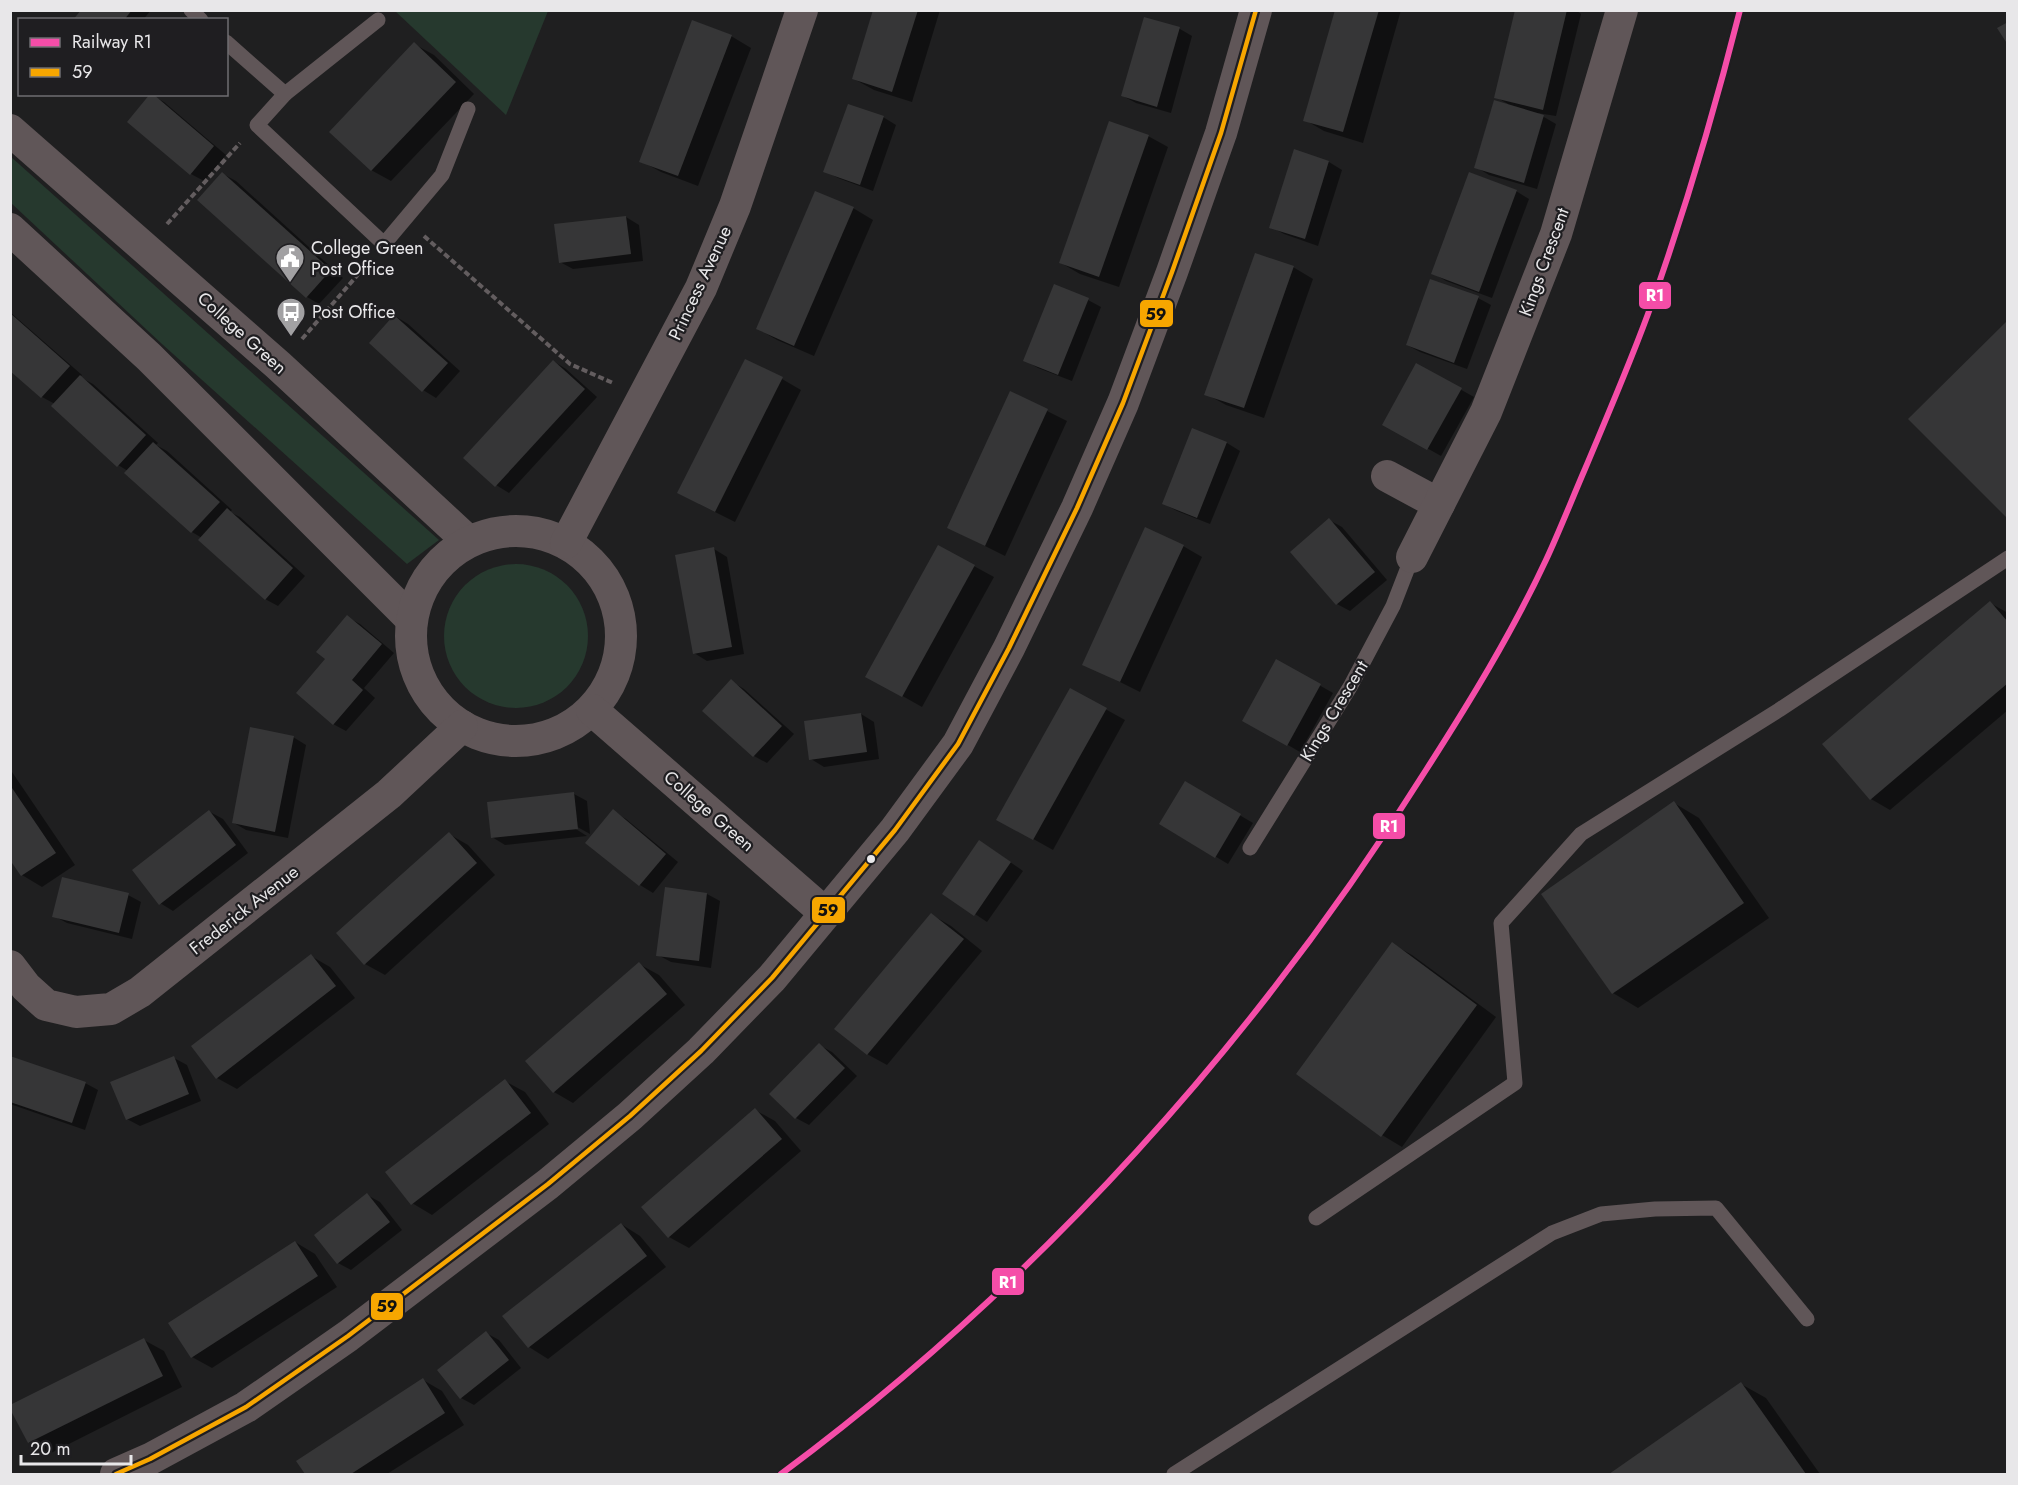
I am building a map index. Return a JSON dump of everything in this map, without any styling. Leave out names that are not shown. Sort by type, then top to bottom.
[{"type":"street","name":"Princess Avenue","points":[[566,543],[701,288],[731,216],[802,10]]},
{"type":"street","points":[[116,1474],[150,1459],[246,1407],[348,1336],[548,1184],[630,1116],[701,1051],[772,978],[895,830],[958,744],[1009,648],[1077,508],[1124,403],[1221,133],[1256,10]]},
{"type":"street","name":"Kings Crescent","points":[[1412,557],[1486,412],[1556,234],[1622,10]]},
{"type":"street","name":"College Green","points":[[10,130],[278,365],[468,541]]},
{"type":"street","points":[[10,229],[149,357],[411,619]]},
{"type":"street","points":[[1386,476],[1439,504]]},
{"type":"street","points":[[504,530],[544,534],[566,543],[583,554],[605,578],[615,599],[622,631],[618,663],[607,690],[592,710],[559,732],[525,741],[499,740],[475,733],[462,726],[433,702],[419,679],[412,655],[411,619],[418,594],[435,567],[468,541],[504,530]]},
{"type":"street","name":"College Green","points":[[592,710],[825,913]]},
{"type":"street","name":"Frederick Avenue","points":[[10,966],[26,987],[46,1005],[76,1012],[111,1009],[140,992],[389,794],[462,726]]},
{"type":"lane","points":[[378,20],[285,94],[257,125],[384,244],[442,175],[468,109]]},
{"type":"lane","points":[[228,44],[285,94]]},
{"type":"lane","name":"Kings Crescent","points":[[1250,848],[1350,687],[1393,606],[1412,557]]},
{"type":"lane","points":[[1316,1218],[1515,1083],[1501,923],[1581,834],[1779,710],[2007,558]]},
{"type":"lane","points":[[1174,1474],[1552,1233],[1601,1214],[1655,1209],[1716,1208],[1807,1319]]},
{"type":"path","points":[[146,247],[257,125]]},
{"type":"path","points":[[406,219],[570,364],[645,397]]},
{"type":"path","points":[[278,365],[384,244]]},
{"type":"green space","points":[[395,11],[548,11],[506,115]]},
{"type":"green space","points":[[10,156],[439,540],[407,564],[162,344],[11,203]]},
{"type":"green space","points":[[516,564],[544,569],[567,585],[583,608],[588,636],[583,664],[567,687],[544,703],[516,708],[488,703],[465,687],[449,664],[444,636],[449,608],[465,585],[488,569]]},
{"type":"building","points":[[81,10],[132,10],[126,18],[75,18]]},
{"type":"building","points":[[873,10],[918,10],[892,92],[852,79]]},
{"type":"building","points":[[1335,10],[1379,10],[1343,132],[1303,121]]},
{"type":"building","points":[[1515,10],[1567,10],[1543,110],[1494,98]]},
{"type":"building","points":[[1144,17],[1180,27],[1157,107],[1121,96]]},
{"type":"building","points":[[692,20],[732,35],[678,176],[639,162]]},
{"type":"building","points":[[2008,22],[2008,45],[1997,28]]},
{"type":"building","points":[[414,42],[456,82],[371,171],[329,132]]},
{"type":"building","points":[[148,96],[155,96],[214,146],[190,175],[127,122]]},
{"type":"building","points":[[1494,100],[1544,115],[1524,183],[1474,168]]},
{"type":"building","points":[[848,104],[884,116],[860,185],[823,172]]},
{"type":"building","points":[[1109,121],[1149,135],[1099,277],[1059,263]]},
{"type":"building","points":[[1294,149],[1329,161],[1305,239],[1269,228]]},
{"type":"building","points":[[222,172],[331,270],[306,298],[197,200]]},
{"type":"building","points":[[1469,172],[1517,190],[1479,292],[1431,274]]},
{"type":"building","points":[[815,191],[854,207],[794,346],[756,329]]},
{"type":"building","points":[[626,216],[631,254],[559,263],[554,224]]},
{"type":"building","points":[[1255,253],[1294,266],[1244,408],[1204,395]]},
{"type":"building","points":[[1430,279],[1479,296],[1454,363],[1406,345]]},
{"type":"building","points":[[1054,284],[1089,298],[1058,375],[1023,361]]},
{"type":"building","points":[[10,313],[70,366],[41,398],[10,371]]},
{"type":"building","points":[[394,315],[448,363],[422,392],[369,343]]},
{"type":"building","points":[[2008,320],[2008,519],[1908,419]]},
{"type":"building","points":[[745,359],[783,377],[715,512],[677,493]]},
{"type":"building","points":[[553,360],[585,389],[495,487],[463,458]]},
{"type":"building","points":[[1416,363],[1462,388],[1427,450],[1382,425]]},
{"type":"building","points":[[80,375],[146,435],[117,467],[51,406]]},
{"type":"building","points":[[1010,391],[1048,409],[985,546],[947,528]]},
{"type":"building","points":[[1192,428],[1227,442],[1197,518],[1162,504]]},
{"type":"building","points":[[153,442],[220,502],[191,533],[124,473]]},
{"type":"building","points":[[227,508],[293,568],[265,600],[198,540]]},
{"type":"building","points":[[1329,518],[1375,572],[1336,605],[1290,552]]},
{"type":"building","points":[[1145,527],[1184,545],[1120,682],[1082,665]]},
{"type":"building","points":[[938,545],[975,565],[902,697],[865,677]]},
{"type":"building","points":[[714,547],[732,647],[693,654],[675,555]]},
{"type":"building","points":[[1990,601],[2008,622],[2008,683],[1870,800],[1822,744]]},
{"type":"building","points":[[347,615],[382,644],[352,680],[363,690],[333,725],[296,693],[325,659],[316,652]]},
{"type":"building","points":[[1276,659],[1321,684],[1287,746],[1242,721]]},
{"type":"building","points":[[731,679],[782,726],[753,757],[702,711]]},
{"type":"building","points":[[1070,688],[1107,708],[1033,840],[996,820]]},
{"type":"building","points":[[861,713],[867,752],[809,760],[804,721]]},
{"type":"building","points":[[250,727],[294,736],[275,832],[232,823]]},
{"type":"building","points":[[1185,781],[1241,814],[1215,858],[1159,824]]},
{"type":"building","points":[[10,785],[56,853],[21,876],[10,860]]},
{"type":"building","points":[[574,792],[578,829],[491,838],[487,802]]},
{"type":"building","points":[[1674,801],[1744,903],[1612,994],[1541,894]]},
{"type":"building","points":[[613,809],[666,854],[639,886],[585,843]]},
{"type":"building","points":[[209,810],[236,845],[159,905],[132,870]]},
{"type":"building","points":[[449,832],[477,863],[364,965],[336,933]]},
{"type":"building","points":[[979,840],[1011,862],[974,916],[942,894]]},
{"type":"building","points":[[62,877],[129,893],[119,933],[52,917]]},
{"type":"building","points":[[665,887],[707,893],[699,961],[656,956]]},
{"type":"building","points":[[931,913],[964,939],[867,1055],[834,1029]]},
{"type":"building","points":[[1392,942],[1477,1005],[1381,1137],[1296,1074]]},
{"type":"building","points":[[311,954],[336,986],[216,1079],[191,1046]]},
{"type":"building","points":[[639,962],[667,994],[553,1093],[525,1061]]},
{"type":"building","points":[[819,1043],[845,1068],[795,1119],[769,1094]]},
{"type":"building","points":[[10,1056],[86,1082],[72,1123],[10,1102]]},
{"type":"building","points":[[174,1056],[189,1094],[126,1120],[110,1082]]},
{"type":"building","points":[[505,1079],[531,1113],[411,1205],[385,1172]]},
{"type":"building","points":[[755,1108],[782,1139],[668,1238],[641,1207]]},
{"type":"building","points":[[367,1193],[390,1222],[337,1264],[314,1235]]},
{"type":"building","points":[[621,1223],[647,1256],[528,1348],[502,1316]]},
{"type":"building","points":[[295,1241],[318,1276],[191,1358],[168,1323]]},
{"type":"building","points":[[486,1331],[509,1360],[460,1399],[437,1370]]},
{"type":"building","points":[[144,1338],[163,1376],[28,1443],[10,1405]]},
{"type":"building","points":[[423,1378],[445,1413],[351,1474],[305,1474],[296,1461]]},
{"type":"building","points":[[1741,1382],[1806,1474],[1609,1474]]},
{"type":"rail line","name":"R1","points":[[781,1474],[876,1400],[966,1322],[1053,1239],[1136,1152],[1215,1061],[1290,967],[1360,870],[1426,770],[1489,667],[1533,587],[1620,386],[1677,231],[1740,10]]},
{"type":"transit line","name":"59","points":[[116,1474],[150,1459],[246,1407],[348,1336],[548,1184],[630,1116],[701,1051],[772,978],[895,830],[958,744],[1009,648],[1077,508],[1123,403],[1172,272],[1221,133],[1256,10]]},
{"type":"place","name":"College Green Post Office","points":[[290,284]]},
{"type":"place","name":"Post Office","points":[[291,338]]}]
